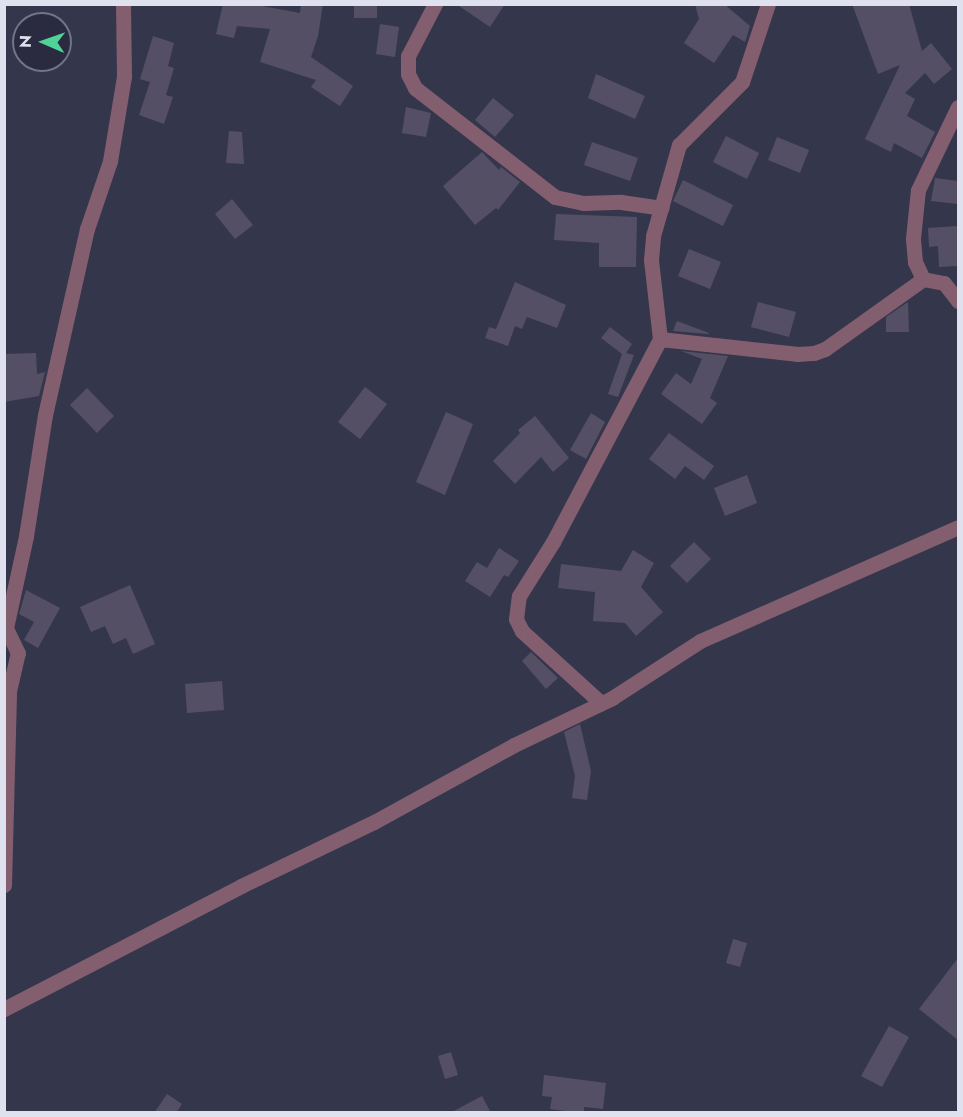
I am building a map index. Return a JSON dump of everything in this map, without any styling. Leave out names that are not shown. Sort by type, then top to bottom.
[{"type":"street","points":[[4,885],[9,691],[18,653],[5,627],[26,536],[45,415],[87,229],[110,161],[124,76],[123,4]]},
{"type":"street","points":[[435,4],[408,56],[408,74],[415,88],[555,197],[583,203],[621,202],[662,208]]},
{"type":"street","points":[[601,703],[522,631],[516,619],[519,596],[552,542],[660,339],[651,260],[653,236],[679,145],[742,82],[768,4]]},
{"type":"street","points":[[923,279],[915,262],[913,238],[918,190],[958,107]]},
{"type":"street","points":[[660,339],[814,353],[825,349],[923,279],[934,279],[944,283],[958,301]]},
{"type":"street","points":[[4,1009],[241,886],[374,822],[514,745],[601,703],[700,641],[958,527]]},
{"type":"building","points":[[223,4],[251,4],[300,13],[301,4],[323,4],[318,36],[311,57],[353,86],[340,106],[311,87],[316,80],[260,62],[270,29],[237,26],[234,38],[216,34]]},
{"type":"building","points":[[354,4],[377,4],[377,18],[354,18]]},
{"type":"building","points":[[456,4],[505,4],[490,27]]},
{"type":"building","points":[[695,4],[724,4],[750,26],[745,42],[733,35],[714,63],[684,43],[699,19]]},
{"type":"building","points":[[852,4],[909,4],[922,51],[931,43],[952,69],[934,84],[925,73],[905,93],[915,99],[907,116],[935,132],[922,158],[894,143],[891,152],[865,139],[900,65],[878,74]]},
{"type":"building","points":[[380,24],[399,27],[395,57],[376,54]]},
{"type":"building","points":[[153,36],[174,43],[168,66],[174,68],[166,95],[173,97],[164,124],[139,115],[150,82],[140,79]]},
{"type":"building","points":[[596,74],[645,96],[635,119],[588,98]]},
{"type":"building","points":[[493,98],[514,115],[495,137],[475,120]]},
{"type":"building","points":[[406,107],[431,113],[426,137],[402,133]]},
{"type":"building","points":[[229,131],[242,132],[244,164],[226,163]]},
{"type":"building","points":[[726,136],[759,153],[747,179],[713,162]]},
{"type":"building","points":[[777,137],[809,150],[800,173],[768,160]]},
{"type":"building","points":[[592,142],[638,158],[630,181],[584,165]]},
{"type":"building","points":[[482,152],[499,170],[501,167],[520,182],[498,210],[496,208],[475,225],[443,186]]},
{"type":"building","points":[[935,178],[958,181],[958,204],[931,201]]},
{"type":"building","points":[[683,180],[733,205],[723,226],[673,201]]},
{"type":"building","points":[[232,199],[253,225],[235,239],[215,214]]},
{"type":"building","points":[[556,214],[637,217],[636,267],[599,267],[599,243],[554,240]]},
{"type":"building","points":[[958,226],[958,266],[939,267],[938,246],[929,247],[928,228]]},
{"type":"building","points":[[689,249],[721,262],[710,289],[678,276]]},
{"type":"building","points":[[515,282],[566,305],[557,328],[527,317],[522,329],[515,326],[508,346],[485,338],[489,327],[496,329]]},
{"type":"building","points":[[758,302],[796,312],[789,337],[751,327]]},
{"type":"building","points":[[908,302],[909,332],[886,332],[886,317]]},
{"type":"building","points":[[677,321],[709,333],[673,331]]},
{"type":"building","points":[[610,327],[632,344],[626,353],[634,355],[618,397],[608,394],[622,354],[601,338]]},
{"type":"building","points":[[681,351],[728,356],[710,398],[717,403],[702,424],[661,394],[676,373],[691,384],[702,359]]},
{"type":"building","points":[[36,353],[37,374],[45,372],[39,396],[4,402],[4,354]]},
{"type":"building","points":[[365,387],[387,404],[360,439],[338,422]]},
{"type":"building","points":[[87,388],[114,416],[97,433],[70,405]]},
{"type":"building","points":[[446,412],[473,424],[445,495],[416,482]]},
{"type":"building","points":[[591,413],[605,422],[586,459],[570,450]]},
{"type":"building","points":[[535,416],[569,458],[553,472],[541,457],[515,484],[493,461],[520,433],[518,430]]},
{"type":"building","points":[[669,433],[714,466],[704,480],[685,466],[675,479],[649,459]]},
{"type":"building","points":[[747,475],[757,503],[725,516],[714,488]]},
{"type":"building","points":[[694,542],[711,559],[687,583],[670,566]]},
{"type":"building","points":[[499,548],[519,561],[508,577],[504,575],[490,597],[465,581],[477,562],[487,568]]},
{"type":"building","points":[[633,550],[654,563],[641,587],[663,612],[636,636],[625,623],[593,621],[595,592],[558,588],[561,564],[621,571]]},
{"type":"building","points":[[130,585],[155,644],[133,654],[126,638],[113,644],[105,626],[91,632],[80,607]]},
{"type":"building","points":[[26,590],[60,608],[38,648],[24,640],[34,622],[19,614]]},
{"type":"building","points":[[531,652],[558,678],[546,689],[522,661]]},
{"type":"building","points":[[222,681],[224,710],[187,713],[185,684]]},
{"type":"building","points":[[580,724],[591,771],[587,800],[572,798],[575,776],[564,732]]},
{"type":"building","points":[[733,939],[747,943],[740,967],[726,963]]},
{"type":"building","points":[[958,958],[958,1040],[919,1009]]},
{"type":"building","points":[[889,1026],[909,1037],[882,1087],[861,1076]]},
{"type":"building","points":[[451,1052],[458,1075],[445,1079],[438,1056]]},
{"type":"building","points":[[544,1075],[606,1083],[603,1109],[584,1107],[584,1113],[580,1113],[550,1109],[552,1097],[542,1096]]},
{"type":"building","points":[[167,1094],[182,1104],[176,1113],[154,1113]]},
{"type":"building","points":[[482,1096],[491,1113],[450,1113]]}]
